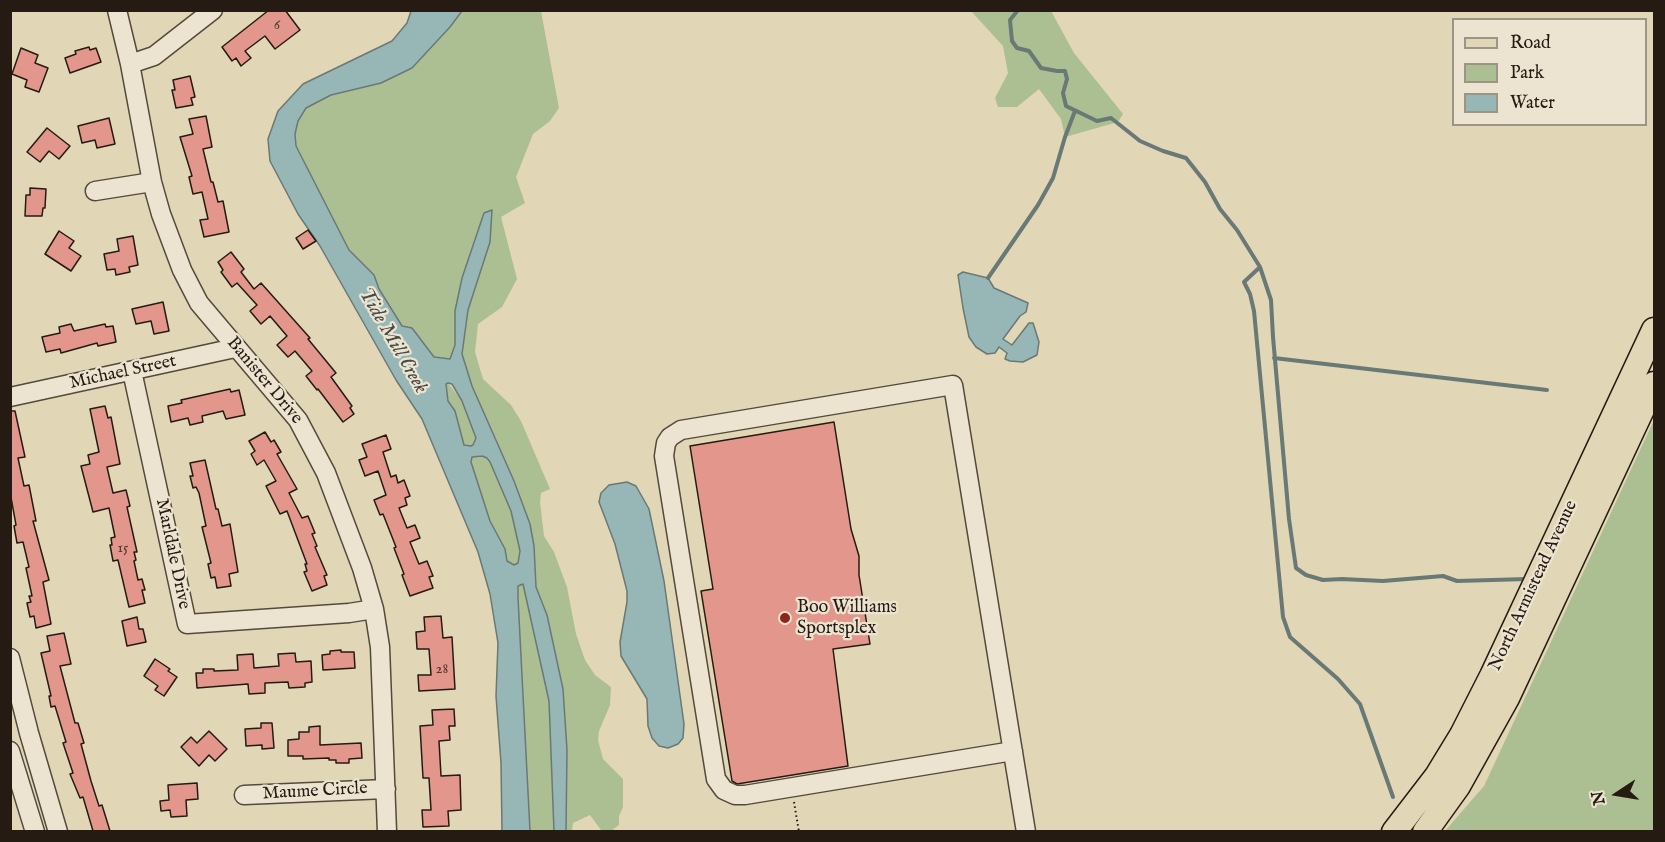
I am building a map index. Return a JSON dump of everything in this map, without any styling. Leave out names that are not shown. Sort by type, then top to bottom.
[{"type":"main road","name":"North Armistead Avenue","points":[[1394,831],[1437,776],[1462,735],[1654,330]]},
{"type":"main road","name":"North Armistead Avenue","points":[[1425,831],[1458,786],[1507,698],[1654,384]]},
{"type":"street","name":"Banister Drive","points":[[117,10],[130,64],[152,182],[160,214],[182,270],[200,303],[235,348],[298,420],[326,473],[354,546],[374,609],[381,667],[387,831]]},
{"type":"street","points":[[130,64],[154,56],[213,10]]},
{"type":"street","points":[[95,190],[152,182]]},
{"type":"street","name":"Michael Street","points":[[10,397],[235,348]]},
{"type":"street","name":"Marldale Drive","points":[[132,371],[187,624],[349,613],[374,609]]},
{"type":"street","points":[[1013,751],[735,795],[724,790],[716,779],[664,456],[666,443],[670,437],[681,430],[953,386],[1013,751],[1017,778],[1026,831]]},
{"type":"street","points":[[10,658],[58,831]]},
{"type":"street","points":[[10,751],[35,831]]},
{"type":"street","points":[[1013,831],[1017,778]]},
{"type":"street","name":"Maume Circle","points":[[244,795],[386,789]]},
{"type":"path","points":[[791,787],[799,831]]},
{"type":"green space","points":[[462,11],[541,11],[559,108],[550,121],[533,134],[516,177],[525,203],[501,217],[517,279],[502,307],[478,324],[475,352],[483,379],[511,405],[521,421],[550,489],[541,493],[544,536],[554,552],[567,587],[576,634],[585,660],[595,675],[611,687],[610,705],[599,731],[598,740],[603,759],[623,779],[623,807],[619,816],[619,825],[611,831],[601,830],[590,815],[573,823],[572,831],[566,831],[567,750],[563,689],[547,615],[536,587],[534,546],[530,524],[514,481],[472,386],[462,354],[468,310],[490,242],[484,213],[462,278],[455,311],[455,345],[450,359],[434,357],[412,328],[402,326],[379,289],[374,275],[349,250],[296,146],[295,134],[298,121],[306,108],[331,95],[381,83],[412,68]]},
{"type":"green space","points":[[971,11],[1051,11],[1074,53],[1123,114],[1118,122],[1065,137],[1061,119],[1039,89],[1017,107],[998,107],[995,98],[1008,73],[1003,46]]},
{"type":"green space","points":[[448,383],[462,401],[476,438],[471,446],[464,445],[453,407],[448,402],[445,384]]},
{"type":"green space","points":[[1654,420],[1654,831],[1445,831],[1484,786]]},
{"type":"green space","points":[[471,457],[487,458],[490,462],[511,511],[520,551],[518,563],[514,565],[507,561],[505,549],[490,521],[471,462]]},
{"type":"green space","points":[[523,584],[549,701],[554,831],[530,831],[518,598],[518,586]]},
{"type":"water","name":"Tide Mill Creek","points":[[411,11],[462,11],[412,68],[381,83],[331,95],[306,108],[298,121],[295,134],[296,146],[349,250],[374,275],[379,289],[402,326],[412,328],[434,357],[450,359],[455,345],[455,311],[462,278],[484,213],[492,210],[490,242],[468,310],[462,354],[472,386],[514,481],[530,524],[534,546],[536,587],[547,615],[563,689],[567,750],[566,831],[554,831],[549,701],[523,584],[518,586],[518,598],[530,831],[502,831],[501,763],[496,696],[498,643],[490,594],[478,552],[422,419],[396,380],[320,246],[298,214],[270,161],[268,139],[278,111],[303,84],[392,41],[407,23]],"holes":[[[446,384],[452,384],[462,401],[476,438],[471,446],[464,445],[455,411],[448,401]],[[482,456],[490,462],[511,511],[520,551],[518,563],[514,565],[507,561],[505,549],[490,521],[471,462],[472,457]]]},
{"type":"water","points":[[963,272],[988,278],[994,288],[1028,303],[1026,312],[1020,316],[1003,339],[1012,345],[1029,323],[1033,323],[1039,342],[1037,355],[1023,362],[1010,361],[1005,359],[1007,353],[999,347],[995,353],[987,354],[976,347],[969,337],[963,308],[958,275]]},
{"type":"water","points":[[627,482],[636,486],[649,509],[664,581],[684,724],[683,738],[678,744],[668,748],[659,746],[652,738],[648,726],[647,699],[621,656],[620,642],[627,591],[615,544],[599,502],[601,493],[609,485]]},
{"type":"building","points":[[269,10],[285,10],[300,30],[275,49],[265,36],[245,51],[251,58],[241,66],[236,58],[232,61],[222,47]]},
{"type":"building","points":[[89,47],[90,50],[96,48],[101,62],[70,73],[65,58],[76,54],[75,51]]},
{"type":"building","points":[[21,48],[38,55],[35,63],[48,68],[39,92],[25,87],[27,80],[12,74]]},
{"type":"building","points":[[190,76],[195,97],[191,98],[193,105],[176,108],[172,90],[175,90],[173,80]]},
{"type":"building","points":[[206,116],[212,147],[203,149],[218,202],[223,201],[229,232],[204,237],[200,220],[208,219],[202,192],[193,194],[189,177],[192,176],[180,137],[193,134],[189,119]]},
{"type":"building","points":[[109,118],[115,144],[97,148],[95,140],[82,143],[78,126]]},
{"type":"building","points":[[47,128],[70,146],[59,159],[49,151],[40,162],[27,152]]},
{"type":"building","points":[[30,188],[46,189],[42,216],[25,216],[26,195],[30,195]]},
{"type":"building","points":[[308,230],[316,241],[303,249],[296,238]]},
{"type":"building","points":[[59,231],[74,241],[69,248],[81,256],[71,271],[45,254]]},
{"type":"building","points":[[133,236],[138,265],[129,267],[130,272],[116,275],[115,269],[107,270],[104,254],[119,251],[117,239]]},
{"type":"building","points":[[231,252],[244,269],[241,272],[254,289],[261,283],[310,338],[308,339],[336,373],[331,377],[352,406],[350,408],[354,414],[343,422],[306,376],[312,371],[295,351],[288,357],[277,345],[287,336],[270,316],[261,324],[250,311],[257,305],[237,283],[232,287],[221,272],[223,270],[218,262]]},
{"type":"building","points":[[163,302],[169,331],[154,334],[151,321],[136,324],[132,309]]},
{"type":"building","points":[[71,324],[74,331],[105,324],[106,327],[113,326],[116,342],[98,346],[97,343],[61,353],[60,349],[46,352],[42,337],[60,333],[59,327]]},
{"type":"building","points":[[230,389],[231,392],[239,390],[245,415],[226,419],[223,411],[202,416],[203,422],[190,425],[188,418],[171,422],[168,406],[182,403],[181,400]]},
{"type":"building","points":[[105,406],[108,418],[111,417],[120,464],[107,467],[113,493],[126,490],[130,506],[127,507],[137,552],[134,552],[136,560],[134,561],[138,580],[142,579],[145,590],[142,590],[145,603],[129,607],[118,560],[113,561],[110,545],[112,545],[111,538],[115,537],[109,508],[93,512],[81,466],[90,464],[88,455],[99,452],[90,409]]},
{"type":"building","points":[[10,411],[15,411],[25,457],[18,458],[24,486],[29,485],[36,521],[33,521],[49,580],[43,582],[51,624],[36,628],[34,616],[30,617],[27,603],[31,602],[29,596],[32,596],[26,568],[29,567],[23,542],[17,543],[14,526],[16,525],[10,492]]},
{"type":"building","name":"Boo Williams Sportsplex","points":[[834,422],[851,529],[859,556],[859,575],[870,644],[833,649],[848,766],[737,784],[732,781],[701,591],[713,589],[690,446]]},
{"type":"building","points":[[265,432],[271,442],[274,440],[281,452],[277,454],[297,489],[289,493],[302,518],[308,516],[315,533],[312,534],[317,546],[315,547],[327,575],[324,576],[327,585],[312,591],[304,572],[307,571],[305,564],[307,564],[287,511],[280,514],[266,486],[276,481],[264,460],[257,465],[251,454],[255,451],[249,441]]},
{"type":"building","points":[[386,435],[391,449],[383,452],[391,477],[396,475],[398,483],[404,480],[410,496],[405,498],[407,505],[399,508],[407,528],[415,525],[420,538],[410,542],[419,564],[427,561],[433,576],[429,577],[433,588],[410,596],[394,548],[396,547],[383,514],[380,515],[374,500],[386,495],[378,471],[365,476],[359,460],[367,457],[362,444]]},
{"type":"building","points":[[205,460],[222,526],[230,524],[238,572],[229,574],[231,586],[217,588],[215,577],[211,578],[208,564],[211,563],[202,527],[206,526],[199,493],[196,487],[193,488],[190,476],[193,476],[190,463]]},
{"type":"building","points":[[441,616],[443,638],[452,637],[455,689],[419,691],[418,675],[431,675],[429,649],[417,649],[416,632],[425,631],[424,617]]},
{"type":"building","points":[[137,617],[139,629],[143,629],[146,642],[127,646],[122,621]]},
{"type":"building","points":[[64,633],[71,664],[60,666],[75,723],[78,723],[84,743],[81,744],[91,781],[110,831],[93,831],[83,797],[80,798],[70,774],[73,773],[63,743],[66,742],[55,706],[51,707],[49,696],[51,696],[41,653],[50,651],[47,636]]},
{"type":"building","points":[[341,650],[341,652],[354,652],[355,668],[323,670],[322,655],[330,654],[330,651]]},
{"type":"building","points":[[295,653],[296,662],[311,661],[312,682],[305,683],[305,687],[289,688],[288,682],[265,683],[265,693],[249,694],[248,684],[197,688],[196,673],[203,673],[203,669],[238,670],[237,655],[253,654],[254,668],[279,666],[278,654]]},
{"type":"building","points":[[155,659],[177,677],[164,696],[155,690],[158,686],[144,676]]},
{"type":"building","points":[[454,709],[455,726],[449,726],[450,740],[439,741],[441,776],[460,775],[461,810],[448,811],[449,826],[423,827],[422,810],[431,810],[429,778],[423,778],[420,726],[433,725],[432,710]]},
{"type":"building","points":[[261,723],[272,723],[274,748],[262,749],[262,745],[246,746],[245,729],[261,728]]},
{"type":"building","points":[[320,726],[320,745],[361,743],[362,758],[349,759],[349,763],[336,763],[336,760],[329,760],[329,758],[303,759],[303,756],[288,756],[288,740],[299,739],[299,732],[309,732],[309,727]]},
{"type":"building","points":[[209,731],[227,749],[215,761],[209,755],[199,766],[181,747],[191,737],[197,743]]},
{"type":"building","points":[[197,783],[198,799],[186,800],[187,816],[171,817],[170,810],[161,811],[160,801],[169,800],[168,785]]},
{"type":"waterway","points":[[1018,10],[1010,20],[1012,41],[1017,48],[1029,51],[1041,68],[1065,71],[1067,79],[1063,93],[1066,106],[1097,121],[1111,118],[1140,141],[1186,158],[1205,182],[1220,209],[1237,230],[1260,267],[1271,300],[1289,519],[1296,568],[1306,575],[1323,580],[1383,581],[1443,576],[1457,581],[1527,579]]},
{"type":"waterway","points":[[988,278],[1038,205],[1053,178],[1075,111]]},
{"type":"waterway","points":[[1260,267],[1244,282],[1254,311],[1283,617],[1290,637],[1338,679],[1360,704],[1393,797]]},
{"type":"waterway","points":[[1274,358],[1547,390]]},
{"type":"place","name":"Boo Williams Sportsplex","points":[[785,618]]}]
